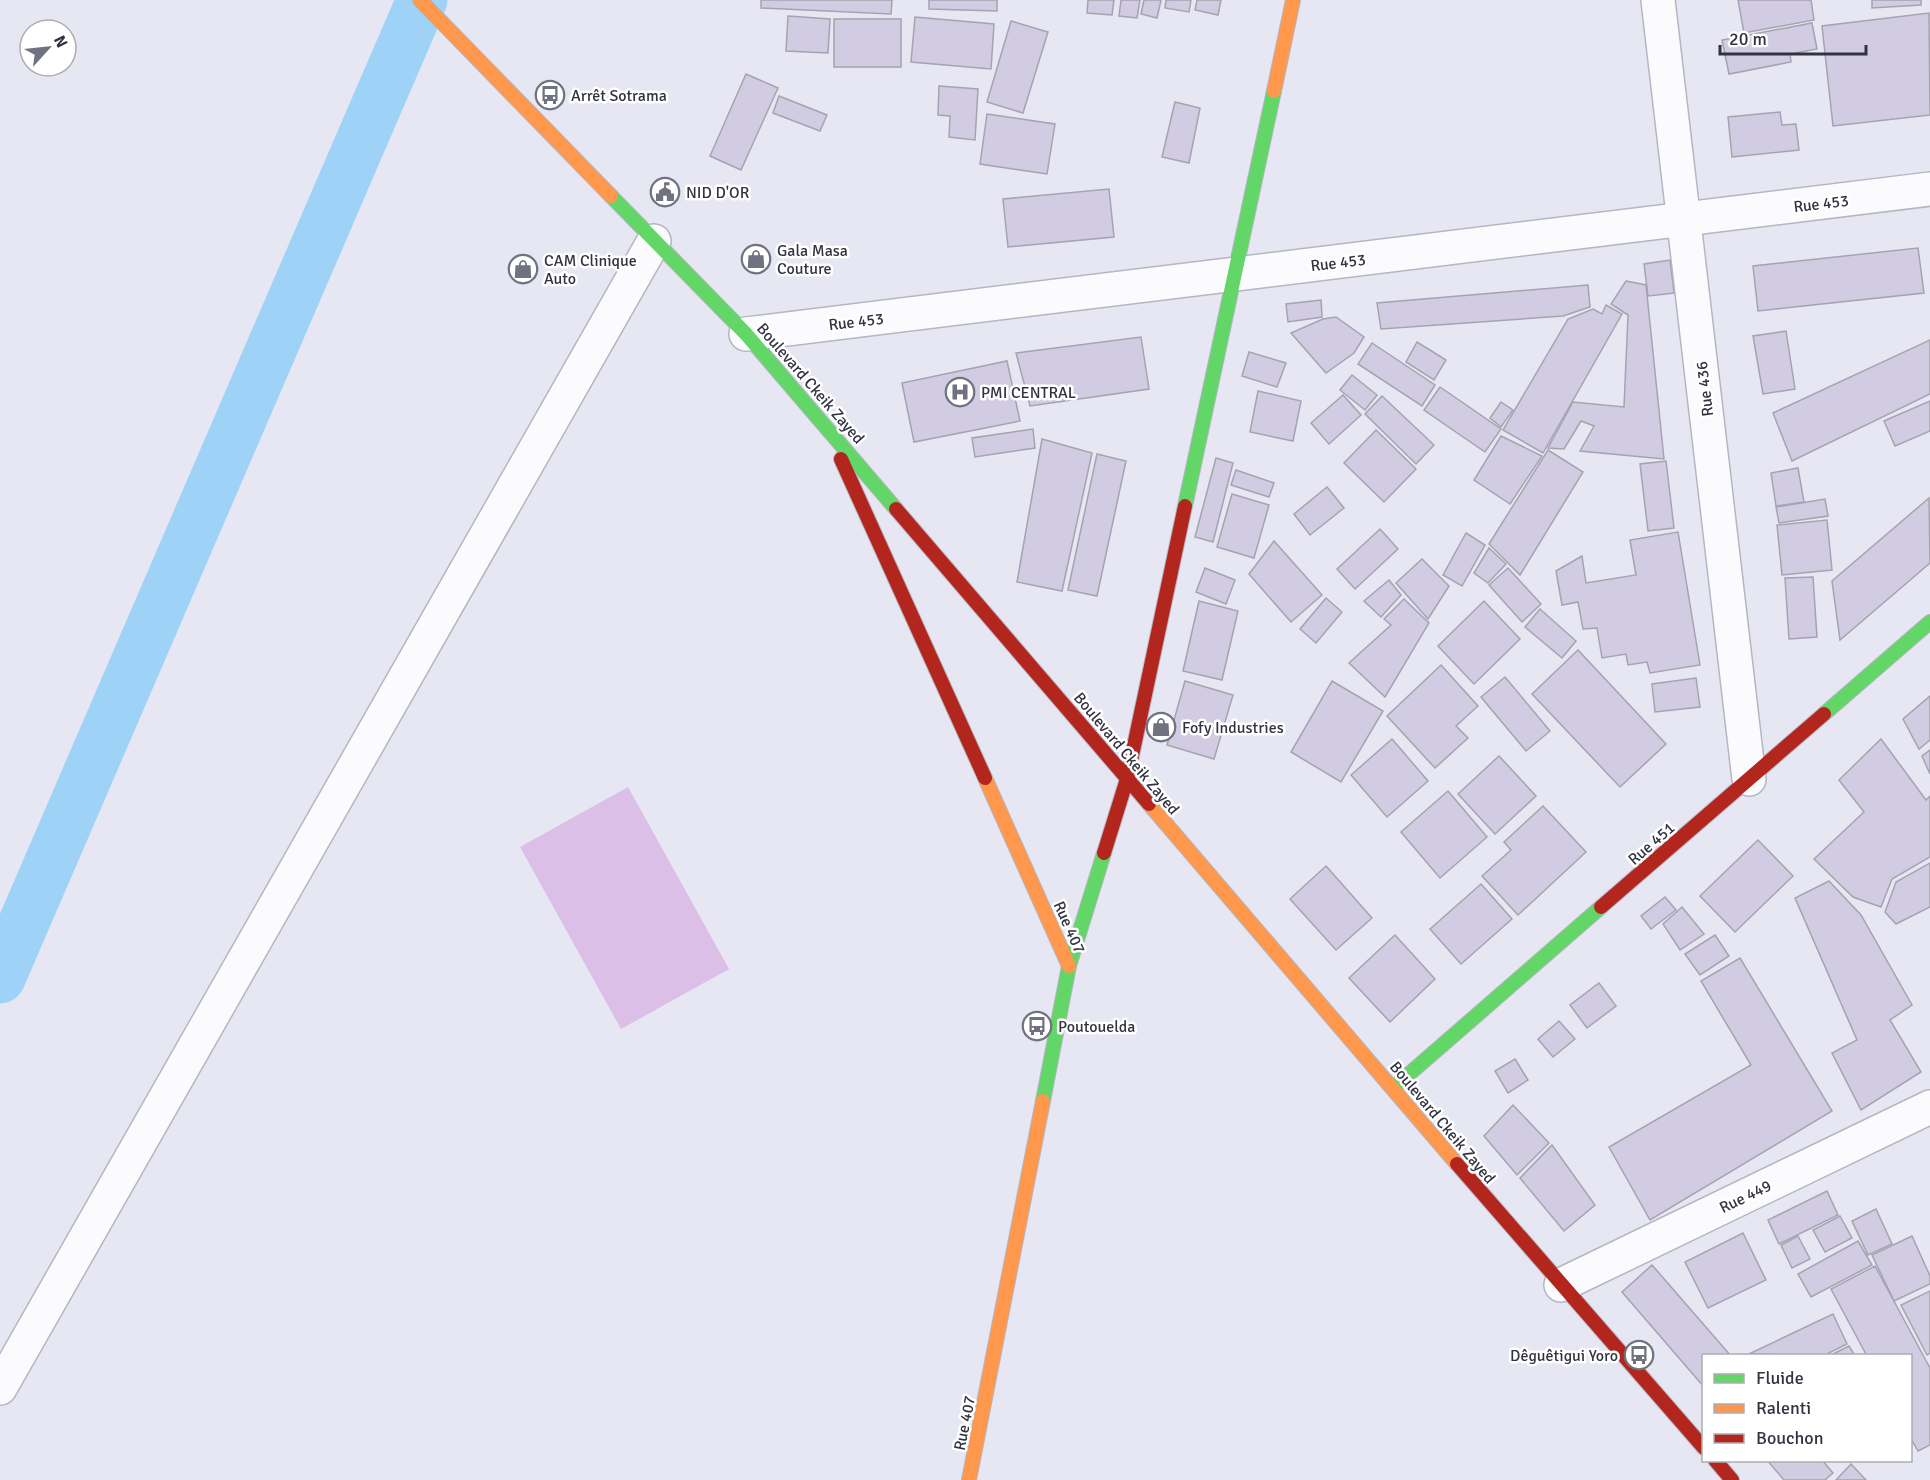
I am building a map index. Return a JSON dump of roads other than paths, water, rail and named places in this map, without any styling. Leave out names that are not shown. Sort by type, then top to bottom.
[{"type":"main road","name":"Boulevard Ckeik Zayed","points":[[420,0],[746,334],[1561,1285],[1702,1446]]},
{"type":"main road","points":[[1069,966],[1127,778],[1293,0]]},
{"type":"main road","name":"Rue 407","points":[[825,424],[1069,966],[969,1480]]},
{"type":"main road","name":"Rue 451","points":[[1393,1088],[1930,622]]},
{"type":"main road","points":[[1716,1462],[1732,1480]]},
{"type":"street","name":"Rue 436","points":[[1658,0],[1749,779]]},
{"type":"street","name":"Rue 453","points":[[746,334],[1930,189]]},
{"type":"street","points":[[0,1388],[654,241]]},
{"type":"street","name":"Rue 449","points":[[1561,1285],[1930,1107]]},
{"type":"waterway","points":[[0,978],[422,0]]},
{"type":"place","name":"Arrêt Sotrama","points":[[550,95]]},
{"type":"place","name":"NID D'OR","points":[[665,192]]},
{"type":"place","name":"Gala Masa Couture","points":[[756,259]]},
{"type":"place","name":"CAM Clinique Auto","points":[[523,269]]},
{"type":"place","name":"PMI CENTRAL","points":[[960,392]]},
{"type":"place","name":"Fofy Industries","points":[[1161,727]]},
{"type":"place","name":"Poutouelda","points":[[1037,1026]]},
{"type":"place","name":"Dêguêtigui Yoro","points":[[1639,1355]]}]
